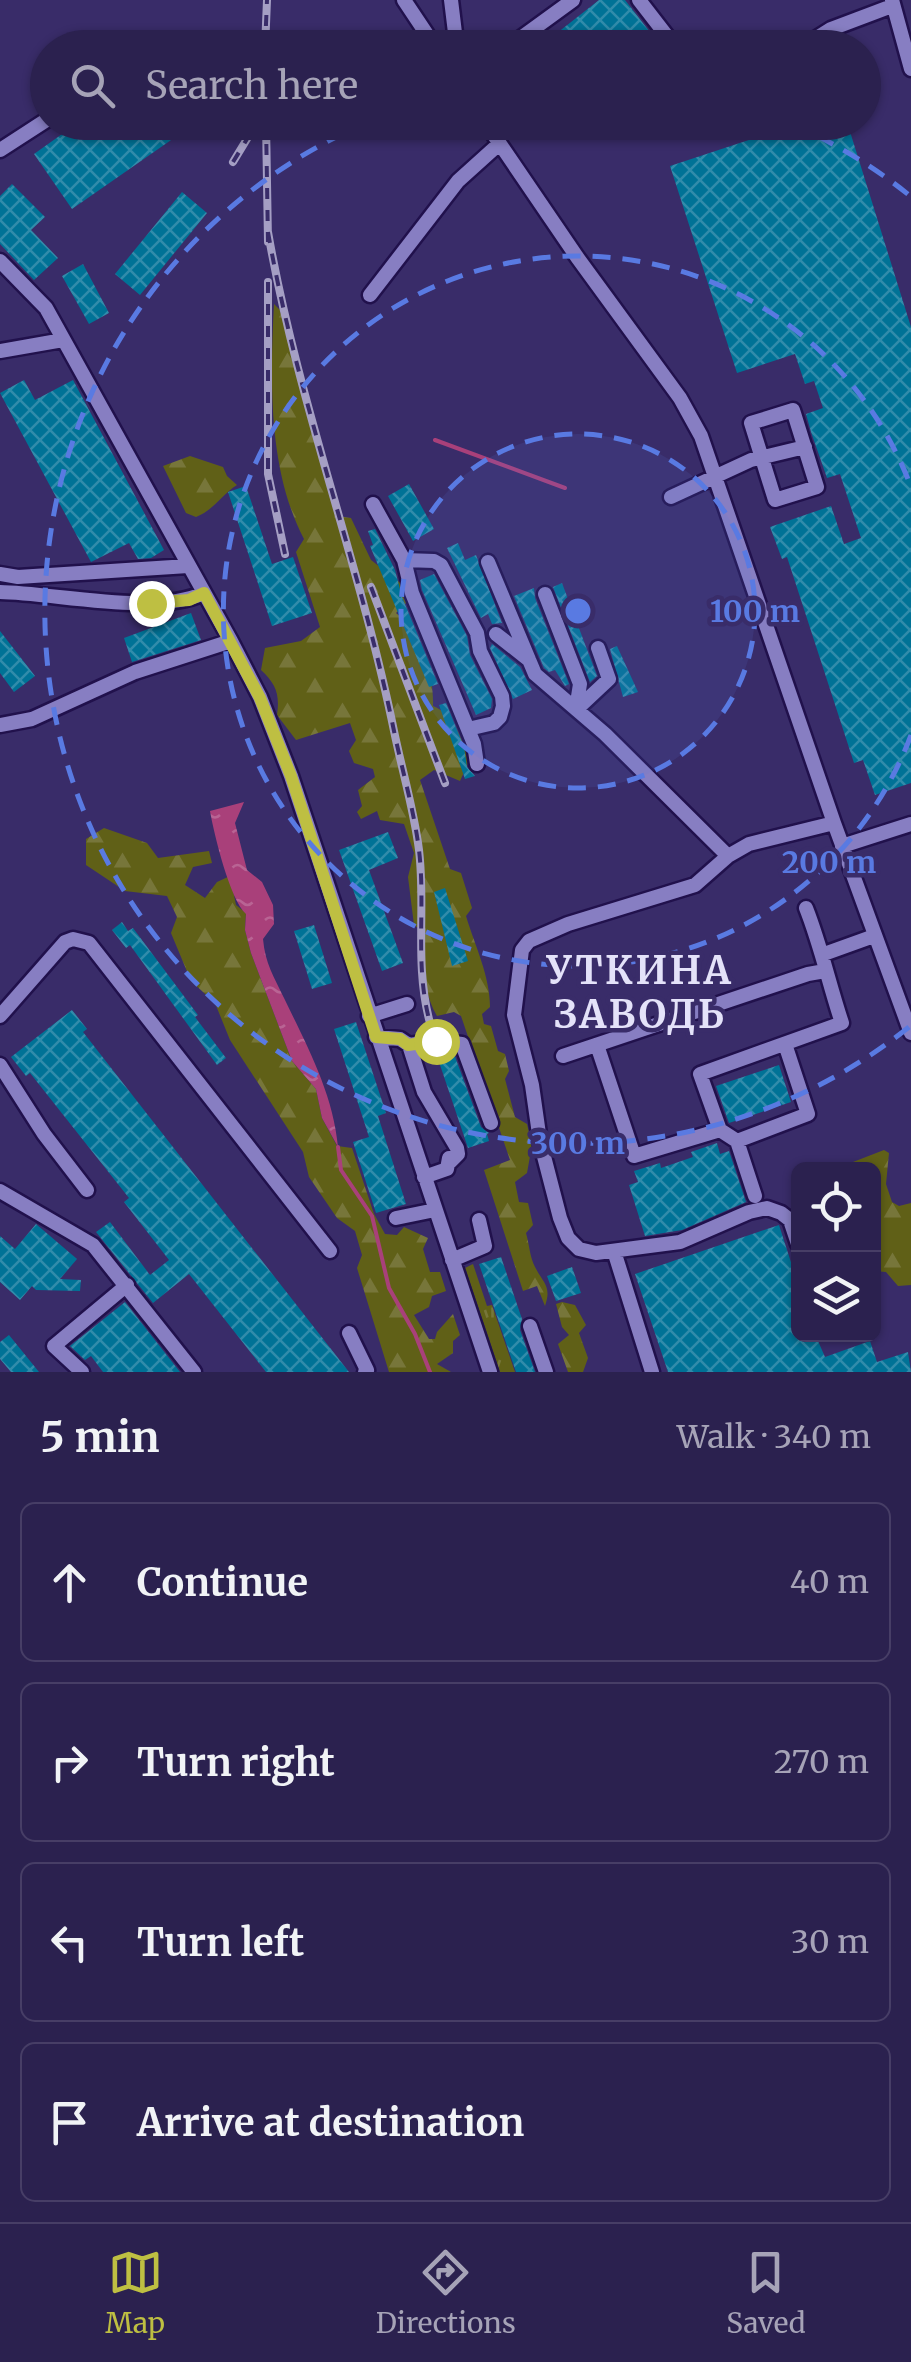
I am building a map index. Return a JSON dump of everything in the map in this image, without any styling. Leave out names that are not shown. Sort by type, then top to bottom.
[{"type":"street","points":[[404,0],[424,30]]},
{"type":"street","points":[[451,0],[454,30]]},
{"type":"street","points":[[532,30],[573,0]]},
{"type":"street","points":[[638,0],[662,30]]},
{"type":"street","points":[[829,30],[892,3],[911,69]]},
{"type":"street","points":[[0,150],[30,131]]},
{"type":"street","points":[[496,140],[680,398],[701,436],[842,846],[911,1033]]},
{"type":"street","points":[[370,295],[458,182],[499,144]]},
{"type":"street","points":[[0,262],[46,308],[260,698],[291,776],[490,1372]]},
{"type":"street","points":[[0,351],[64,340]]},
{"type":"street","points":[[793,410],[805,447],[817,487],[775,500],[751,423],[793,410]]},
{"type":"street","points":[[671,498],[751,460],[805,447]]},
{"type":"street","points":[[373,504],[404,560],[412,593],[468,728],[477,764]]},
{"type":"street","points":[[404,560],[434,561],[441,565],[477,632],[480,651],[502,696],[503,706],[494,722],[468,728]]},
{"type":"street","points":[[488,562],[535,674],[728,856]]},
{"type":"street","points":[[0,574],[18,577],[188,566]]},
{"type":"street","points":[[0,592],[151,603],[189,600],[204,593]]},
{"type":"street","points":[[544,594],[580,684],[576,709]]},
{"type":"street","points":[[477,632],[518,631]]},
{"type":"street","points":[[496,634],[530,660]]},
{"type":"street","points":[[0,724],[32,719],[135,672],[231,641]]},
{"type":"street","points":[[576,709],[609,679],[598,648]]},
{"type":"street","points":[[791,1223],[781,1213],[767,1208],[680,1242],[596,1254],[579,1249],[568,1238],[560,1218],[514,1016],[522,950],[528,940],[695,884],[749,844],[834,822]]},
{"type":"street","points":[[842,846],[911,824]]},
{"type":"street","points":[[755,1196],[737,1141],[720,1130],[700,1074],[842,1024],[825,971],[824,954],[806,908]]},
{"type":"street","points":[[824,954],[874,936]]},
{"type":"street","points":[[0,1016],[65,942],[89,943],[330,1251]]},
{"type":"street","points":[[563,1056],[825,971]]},
{"type":"street","points":[[369,1016],[407,1004]]},
{"type":"street","points":[[376,1037],[400,1039],[408,1045],[424,1092],[457,1148],[458,1154],[446,1170],[424,1177]]},
{"type":"street","points":[[408,1045],[436,1041],[462,1044],[491,1124]]},
{"type":"street","points":[[737,1141],[808,1114],[784,1044]]},
{"type":"street","points":[[596,1045],[634,1156],[720,1130]]},
{"type":"street","points":[[0,1066],[86,1190]]},
{"type":"street","points":[[0,1191],[93,1245],[194,1372]]},
{"type":"street","points":[[396,1218],[435,1210]]},
{"type":"street","points":[[452,1260],[486,1246],[479,1220]]},
{"type":"street","points":[[614,1250],[652,1372]]},
{"type":"street","points":[[82,1372],[54,1346],[127,1284]]},
{"type":"street","points":[[530,1326],[546,1372]]},
{"type":"street","points":[[349,1333],[365,1372]]},
{"type":"green space","points":[[274,304],[280,310],[337,516],[351,518],[371,560],[403,585],[408,601],[396,613],[420,643],[429,668],[433,706],[452,722],[469,761],[460,781],[434,770],[420,780],[450,869],[461,873],[472,908],[466,916],[489,995],[490,1007],[482,1014],[484,1024],[491,1026],[498,1051],[505,1054],[509,1071],[505,1079],[515,1117],[527,1124],[532,1145],[527,1173],[515,1182],[519,1202],[528,1203],[533,1225],[526,1233],[533,1263],[547,1289],[545,1306],[537,1286],[523,1291],[484,1170],[510,1160],[461,1016],[454,1012],[437,1016],[429,997],[423,965],[425,933],[414,925],[408,877],[414,853],[404,824],[380,820],[377,811],[361,819],[357,812],[362,806],[358,790],[375,777],[373,769],[354,763],[349,751],[356,740],[350,723],[296,740],[277,715],[276,690],[261,670],[265,648],[301,641],[320,627],[296,552],[304,539],[292,512],[278,455],[272,394]]},
{"type":"green space","points":[[190,456],[223,467],[237,485],[196,517],[186,513],[163,466]]},
{"type":"green space","points":[[104,828],[147,843],[158,858],[209,851],[212,863],[193,867],[185,885],[205,898],[217,882],[230,876],[236,905],[246,913],[245,930],[251,953],[292,1061],[316,1089],[322,1118],[337,1146],[352,1148],[374,1214],[385,1234],[397,1235],[404,1227],[428,1238],[423,1249],[430,1272],[440,1272],[446,1291],[432,1296],[429,1307],[414,1315],[429,1339],[435,1339],[453,1314],[460,1335],[453,1341],[453,1353],[437,1364],[451,1372],[389,1372],[357,1268],[362,1255],[355,1231],[337,1218],[309,1177],[303,1152],[230,1040],[215,1003],[191,981],[171,933],[177,917],[167,896],[125,891],[86,865],[86,839]]},
{"type":"green space","points":[[884,1150],[889,1153],[886,1184],[892,1202],[899,1206],[911,1203],[911,1285],[898,1286],[881,1272],[881,1162],[853,1162]]},
{"type":"green space","points":[[473,1264],[515,1372],[500,1372],[465,1268]]},
{"type":"green space","points":[[556,1304],[575,1305],[586,1325],[579,1333],[588,1358],[583,1372],[568,1372],[558,1344],[569,1335],[562,1327]]},
{"type":"water","points":[[244,802],[235,823],[247,870],[262,882],[273,905],[274,924],[263,939],[266,955],[325,1089],[338,1147],[322,1118],[316,1089],[292,1061],[251,953],[245,930],[246,914],[234,895],[219,850],[210,811]]},
{"type":"building","points":[[599,0],[625,0],[648,30],[561,30]]},
{"type":"building","points":[[54,140],[171,140],[72,209],[34,154]]},
{"type":"building","points":[[749,140],[853,140],[911,327],[911,783],[875,795],[863,760],[854,763],[787,557],[782,559],[770,527],[831,506],[844,544],[861,538],[840,474],[827,478],[811,432],[806,414],[823,408],[814,381],[805,384],[795,354],[737,373],[670,166]]},
{"type":"building","points":[[12,184],[45,217],[31,230],[58,258],[34,280],[0,244],[0,196]]},
{"type":"building","points":[[182,192],[207,213],[140,295],[115,274]]},
{"type":"building","points":[[83,264],[109,313],[89,324],[62,276]]},
{"type":"building","points":[[24,380],[35,400],[73,380],[164,550],[151,558],[138,559],[129,543],[91,562],[0,393]]},
{"type":"building","points":[[409,484],[434,529],[413,541],[388,496]]},
{"type":"building","points":[[246,486],[272,564],[293,557],[312,613],[272,626],[228,492]]},
{"type":"building","points":[[375,529],[395,570],[438,684],[429,687],[370,546],[373,545],[368,531]]},
{"type":"building","points":[[458,543],[465,560],[476,555],[502,623],[492,624],[488,614],[481,618],[447,548]]},
{"type":"building","points":[[434,574],[467,636],[470,655],[492,699],[491,708],[476,715],[422,590],[420,580]]},
{"type":"building","points":[[562,583],[597,676],[590,682],[553,587]]},
{"type":"building","points":[[534,588],[569,684],[565,686],[555,670],[549,672],[544,668],[514,596]]},
{"type":"building","points":[[191,613],[201,640],[132,662],[124,638]]},
{"type":"building","points":[[0,631],[35,676],[14,692],[0,673]]},
{"type":"building","points":[[492,644],[520,667],[532,690],[513,699],[490,648]]},
{"type":"building","points":[[617,646],[638,692],[623,697],[610,649]]},
{"type":"building","points":[[446,703],[464,747],[467,767],[475,776],[465,779],[439,705]]},
{"type":"building","points":[[388,832],[398,858],[369,870],[403,963],[382,971],[339,850]]},
{"type":"building","points":[[445,888],[468,961],[452,966],[434,892]]},
{"type":"building","points":[[122,922],[128,931],[133,928],[198,1015],[195,1017],[226,1058],[217,1065],[130,945],[126,948],[112,930]]},
{"type":"building","points":[[314,925],[332,983],[312,989],[294,931]]},
{"type":"building","points":[[72,1010],[87,1029],[83,1032],[349,1372],[266,1372],[189,1274],[153,1303],[96,1232],[110,1222],[150,1275],[169,1260],[124,1202],[129,1198],[30,1073],[26,1076],[11,1057]]},
{"type":"building","points":[[356,1022],[386,1113],[378,1116],[406,1204],[376,1213],[353,1142],[369,1137],[334,1029]]},
{"type":"building","points":[[454,1054],[489,1141],[468,1148],[437,1056]]},
{"type":"building","points":[[779,1065],[791,1102],[729,1123],[716,1086]]},
{"type":"building","points":[[717,1143],[720,1154],[729,1151],[746,1202],[682,1230],[645,1236],[629,1185],[638,1182],[634,1171],[660,1163],[661,1168],[693,1157],[691,1152]]},
{"type":"building","points":[[36,1224],[77,1259],[60,1279],[81,1280],[80,1291],[36,1290],[32,1286],[20,1300],[0,1282],[0,1236],[15,1249]]},
{"type":"building","points":[[779,1225],[791,1262],[791,1342],[818,1342],[825,1357],[870,1342],[877,1362],[908,1352],[911,1372],[668,1372],[635,1274]]},
{"type":"building","points":[[501,1257],[535,1372],[516,1372],[479,1264]]},
{"type":"building","points":[[572,1267],[581,1293],[556,1301],[547,1276]]},
{"type":"building","points":[[125,1302],[180,1372],[103,1372],[91,1356],[85,1360],[70,1346]]},
{"type":"building","points":[[9,1335],[39,1372],[11,1372],[0,1359],[0,1342]]},
{"type":"waterway","points":[[435,440],[565,488]]},
{"type":"waterway","points":[[338,1147],[341,1170],[372,1216],[389,1288],[415,1334],[430,1372]]},
{"type":"railway","points":[[266,30],[267,0]]},
{"type":"railway","points":[[233,162],[246,140]]},
{"type":"railway","points":[[266,140],[268,242]]},
{"type":"railway","points":[[268,232],[295,357],[380,668],[414,820],[421,872],[421,958],[430,1023]]},
{"type":"railway","points":[[268,282],[268,474],[285,554]]},
{"type":"railway","points":[[371,587],[445,783]]},
{"type":"district","name":"УТКИНА ЗАВОДЬ","points":[[640,992]]},
{"type":"route","points":[[151,603],[189,600],[204,593],[260,698],[291,776],[376,1037],[400,1039],[408,1045],[436,1041]]}]
